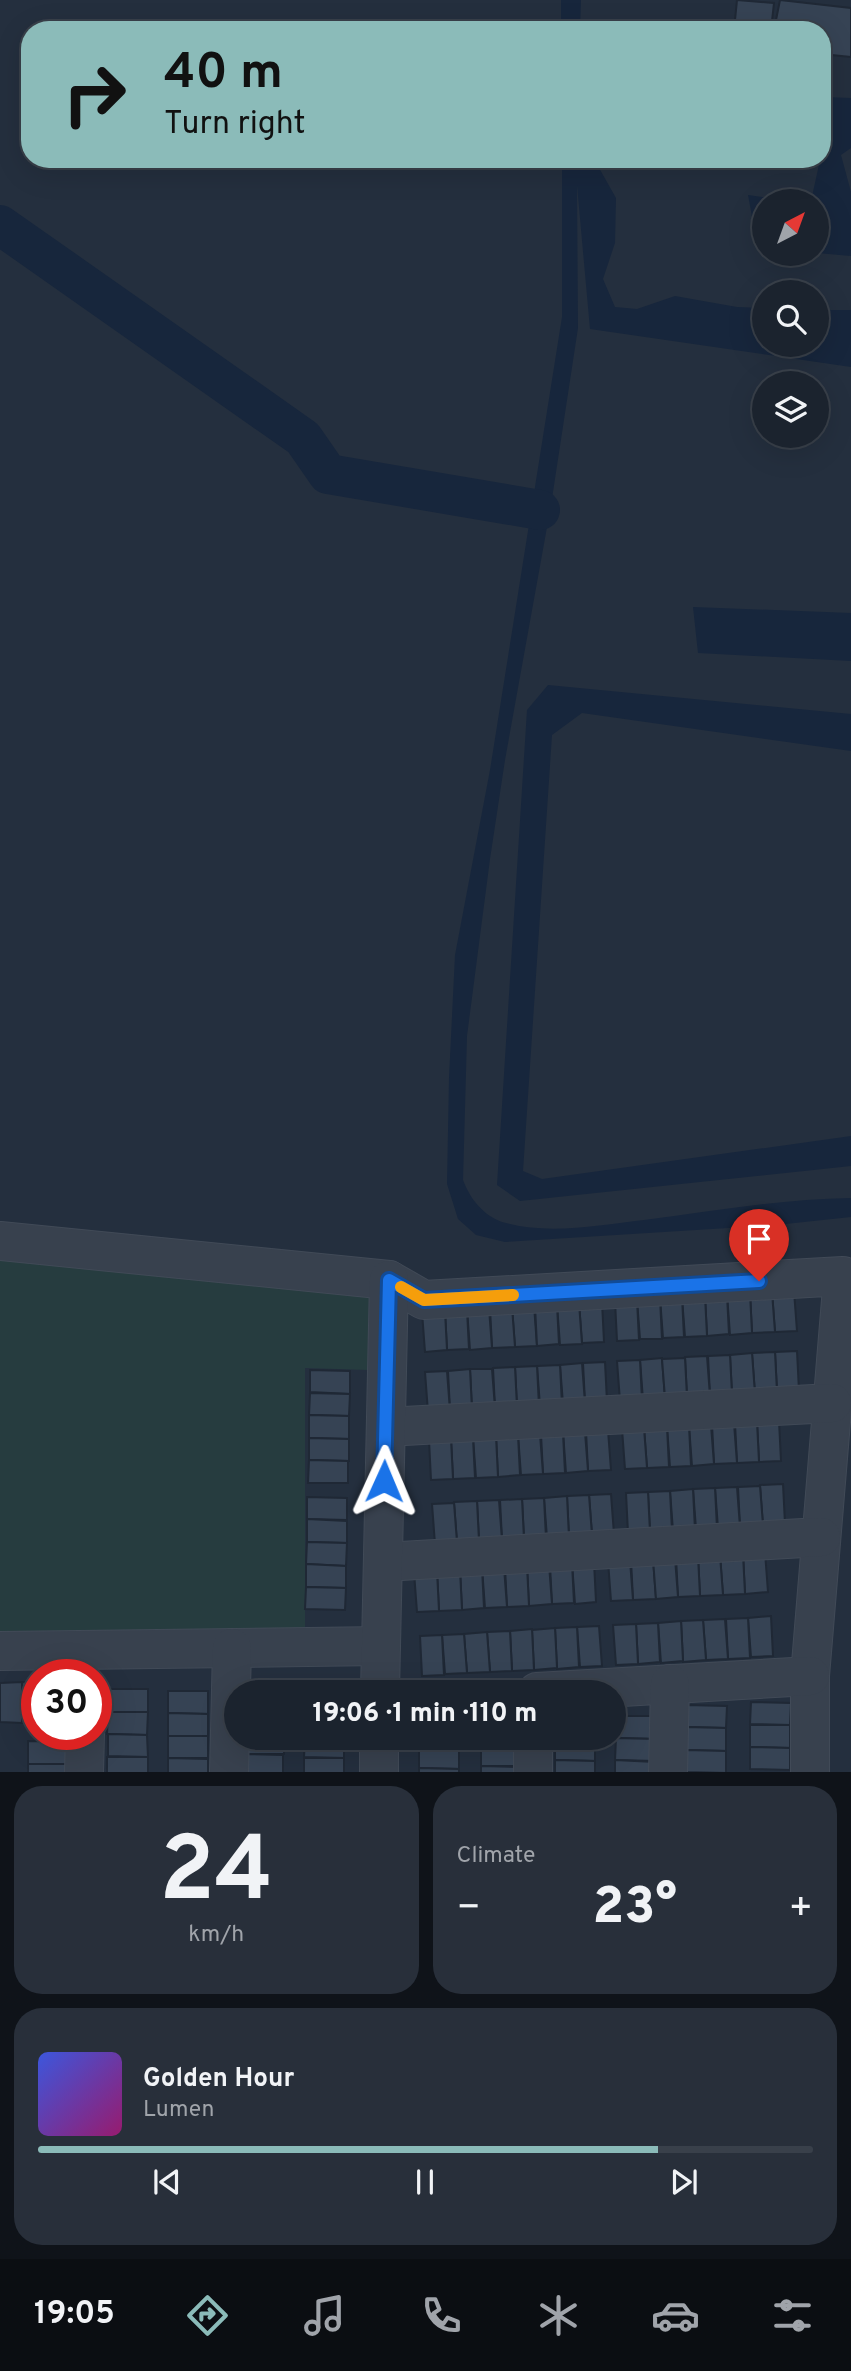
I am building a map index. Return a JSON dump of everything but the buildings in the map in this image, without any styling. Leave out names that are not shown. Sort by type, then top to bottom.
[{"type":"street","points":[[0,1241],[389,1280],[424,1300],[843,1276],[810,1676],[810,1772]]},
{"type":"street","points":[[380,1680],[389,1280]]},
{"type":"street","points":[[386,1427],[832,1403]]},
{"type":"street","points":[[383,1562],[821,1537]]},
{"type":"street","points":[[112,1660],[232,1648],[381,1646]]},
{"type":"street","points":[[229,1772],[232,1648]]},
{"type":"street","points":[[0,1651],[63,1659]]},
{"type":"street","points":[[626,1687],[810,1676]]},
{"type":"street","points":[[668,1772],[670,1684]]},
{"type":"street","points":[[84,1772],[85,1750]]},
{"type":"street","points":[[379,1750],[379,1772]]},
{"type":"street","points":[[533,1750],[533,1772]]},
{"type":"green space","points":[[0,1256],[358,1291],[369,1298],[368,1370],[305,1368],[305,1631],[0,1633]]},
{"type":"water","points":[[561,0],[581,0],[580,21],[561,21]]},
{"type":"water","points":[[831,97],[851,98],[851,148],[841,155],[851,192],[851,256],[830,254],[830,189],[814,189],[818,168],[831,168]]},
{"type":"water","points":[[562,168],[599,168],[616,198],[615,243],[603,279],[615,307],[637,309],[675,296],[752,308],[752,353],[590,329],[577,185],[578,328],[551,505],[490,859],[467,1036],[463,1180],[474,1201],[491,1217],[523,1227],[557,1229],[593,1226],[748,1206],[851,1198],[851,1217],[776,1225],[505,1242],[476,1235],[458,1219],[447,1184],[455,955],[490,770],[562,317]]},
{"type":"water","points":[[748,195],[752,196],[752,217]]},
{"type":"water","points":[[829,310],[851,310],[851,367],[782,357],[829,357]]},
{"type":"water","points":[[693,607],[851,613],[851,661],[698,653]]},
{"type":"water","points":[[548,685],[851,714],[851,751],[582,713],[552,735],[523,1171],[542,1179],[851,1136],[851,1166],[520,1201],[497,1185],[527,710]]},
{"type":"waterway","points":[[0,225],[303,438],[328,474],[540,510]]},
{"type":"slow traffic","points":[[401,1287],[424,1300],[513,1295]]},
{"type":"route","points":[[384,1481],[389,1280],[424,1300],[759,1281]]}]
